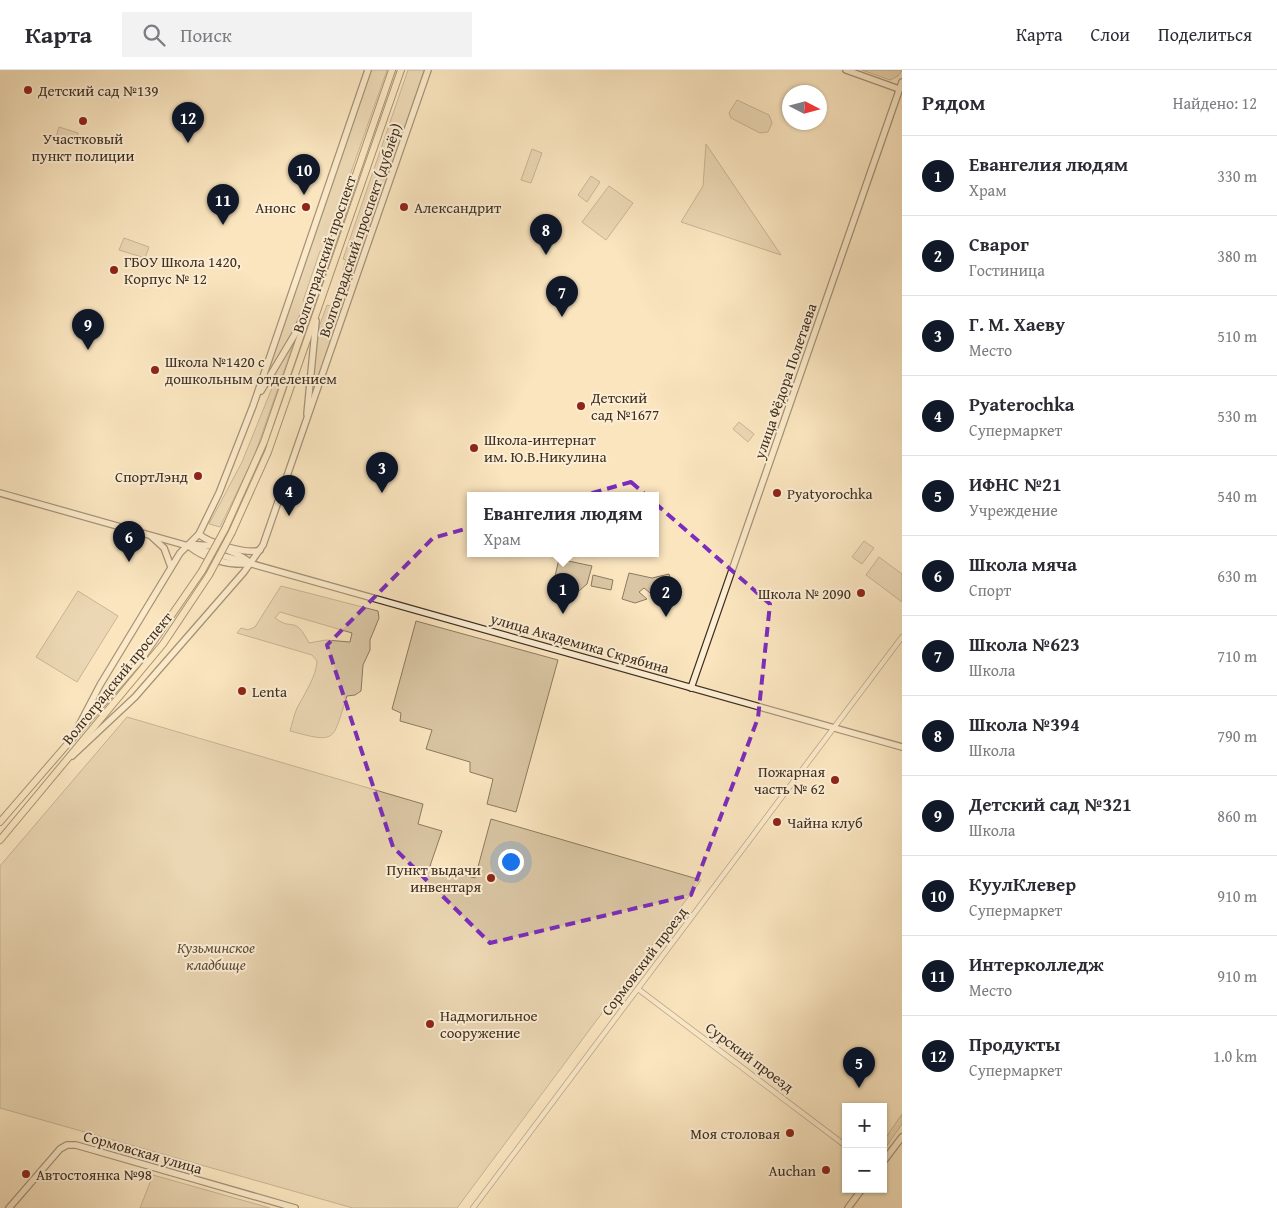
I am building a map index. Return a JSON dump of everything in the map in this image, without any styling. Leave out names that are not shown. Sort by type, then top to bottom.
[{"type":"main road","points":[[75,735],[100,685],[186,545],[199,534],[219,493],[253,406],[368,70]]},
{"type":"main road","name":"Волгоградский проспект","points":[[0,822],[148,651],[202,572],[225,529],[264,442],[392,70]]},
{"type":"main road","name":"Волгоградский проспект","points":[[0,840],[163,644],[210,575],[232,532],[268,452],[401,70]]},
{"type":"main road","name":"Волгоградский проспект (дублёр)","points":[[66,761],[84,747],[135,697],[251,564],[260,549],[307,423],[428,70]]},
{"type":"main road","points":[[846,70],[900,89]]},
{"type":"main road","name":"улица Фёдора Полетаева","points":[[691,688],[902,82]]},
{"type":"main road","points":[[253,406],[295,334],[318,286]]},
{"type":"main road","points":[[307,423],[312,342],[320,304]]},
{"type":"main road","name":"улица Академика Скрябина","points":[[0,493],[186,545],[204,544],[239,554],[251,564]]},
{"type":"main road","points":[[199,534],[208,541],[249,552],[260,549]]},
{"type":"main road","points":[[149,535],[164,548],[172,567]]},
{"type":"main road","name":"улица Академика Скрябина","points":[[186,545],[199,554],[234,565],[251,564],[902,747]]},
{"type":"main road","points":[[887,1157],[902,1137]]},
{"type":"main road","name":"Сормовская улица","points":[[9,1208],[60,1149],[67,1145],[76,1145],[295,1208]]},
{"type":"main road","points":[[848,1208],[859,1193]]},
{"type":"street","name":"Сормовский проезд","points":[[473,1208],[902,637]]},
{"type":"street","name":"Сурский проезд","points":[[638,989],[842,1143]]},
{"type":"highlighted area","points":[[631,482],[770,604],[758,718],[691,895],[490,943],[393,847],[327,645],[433,538]]},
{"type":"green space","points":[[371,70],[387,70],[323,252],[320,251],[303,301],[306,302],[297,327],[265,378]]},
{"type":"green space","points":[[408,70],[426,70],[314,394],[311,394],[315,338],[327,305],[336,308],[349,272],[343,270],[346,260],[343,259]]},
{"type":"green space","points":[[862,70],[902,70],[898,76],[890,80]]},
{"type":"green space","points":[[737,100],[769,115],[772,123],[768,132],[760,133],[731,118],[729,113]]},
{"type":"green space","points":[[59,127],[78,133],[75,143],[56,137]]},
{"type":"green space","points":[[706,144],[781,255],[681,222],[703,186]]},
{"type":"green space","points":[[532,149],[542,153],[531,183],[521,180]]},
{"type":"green space","points":[[591,176],[600,182],[587,202],[578,195]]},
{"type":"green space","points":[[609,186],[633,203],[606,240],[582,222]]},
{"type":"green space","points":[[124,238],[149,247],[145,258],[119,250]]},
{"type":"green space","points":[[295,339],[254,457],[220,527],[209,524],[242,462],[272,388],[271,380]]},
{"type":"green space","points":[[739,422],[754,434],[748,442],[733,429]]},
{"type":"green space","points":[[864,541],[874,548],[862,564],[852,557]]},
{"type":"green space","points":[[879,557],[902,574],[902,602],[866,575]]},
{"type":"green space","points":[[559,559],[592,566],[587,584],[573,596],[552,589]]},
{"type":"green space","points":[[629,573],[652,578],[669,574],[675,591],[655,597],[644,588],[639,592],[647,599],[635,603],[622,599]]},
{"type":"green space","points":[[593,575],[613,580],[611,590],[591,586]]},
{"type":"green space","points":[[281,586],[378,611],[379,618],[370,640],[370,650],[363,665],[361,691],[355,695],[347,696],[339,722],[331,735],[325,738],[290,731],[297,708],[313,679],[317,661],[312,655],[237,633],[241,628],[248,630],[255,627]],"holes":[[[280,612],[352,633],[350,642],[326,640],[309,643],[296,626],[286,624],[275,618]]]},
{"type":"green space","points":[[78,591],[118,616],[77,682],[36,657]]},
{"type":"green space","points":[[416,621],[558,660],[516,812],[487,804],[493,779],[470,772],[470,762],[426,749],[432,730],[400,721],[401,713],[392,709]]},
{"type":"green space","name":"Кузьминское кладбище","points":[[127,717],[423,804],[418,824],[442,831],[430,866],[475,878],[491,819],[701,880],[457,1208],[353,1208],[0,1108],[0,866]]},
{"type":"green space","points":[[902,1114],[902,1124],[887,1145],[887,1136]]},
{"type":"green space","points":[[153,1175],[263,1206],[270,1208],[140,1208]]},
{"type":"place","name":"Детский сад №139","points":[[28,90]]},
{"type":"place","name":"Участковый пункт полиции","points":[[83,121]]},
{"type":"place","name":"Продукты","points":[[188,143]]},
{"type":"place","name":"КуулКлевер","points":[[304,195]]},
{"type":"place","name":"Анонс","points":[[306,207]]},
{"type":"place","name":"Александрит","points":[[404,207]]},
{"type":"place","name":"Интерколледж","points":[[223,225]]},
{"type":"place","name":"Школа №394","points":[[546,255]]},
{"type":"place","name":"ГБОУ Школа 1420, Корпус № 12","points":[[114,270]]},
{"type":"place","name":"Школа №623","points":[[562,317]]},
{"type":"place","name":"Детский сад №321","points":[[88,350]]},
{"type":"place","name":"Школа №1420 с дошкольным отделением","points":[[155,370]]},
{"type":"place","name":"Детский сад №1677","points":[[581,406]]},
{"type":"place","name":"Школа-интернат им. Ю.В.Никулина","points":[[474,448]]},
{"type":"place","name":"СпортЛэнд","points":[[198,476]]},
{"type":"place","name":"Г. М. Хаеву","points":[[382,493]]},
{"type":"place","name":"Pyatyorochka","points":[[777,493]]},
{"type":"place","name":"Pyaterochka","points":[[289,516]]},
{"type":"place","name":"Школа мяча","points":[[129,562]]},
{"type":"place","name":"Школа № 2090","points":[[861,593]]},
{"type":"place","name":"Евангелия людям","points":[[563,614]]},
{"type":"place","name":"Сварог","points":[[666,617]]},
{"type":"place","name":"Lenta","points":[[242,691]]},
{"type":"place","name":"Пожарная часть № 62","points":[[835,780]]},
{"type":"place","name":"Чайна клуб","points":[[777,822]]},
{"type":"place","name":"Пункт выдачи инвентаря","points":[[491,878]]},
{"type":"place","name":"Надмогильное сооружение","points":[[430,1024]]},
{"type":"place","name":"ИФНС №21","points":[[859,1088]]},
{"type":"place","name":"Моя столовая","points":[[790,1133]]},
{"type":"place","name":"Auchan","points":[[826,1170]]},
{"type":"place","name":"Автостоянка №98","points":[[26,1174]]}]
